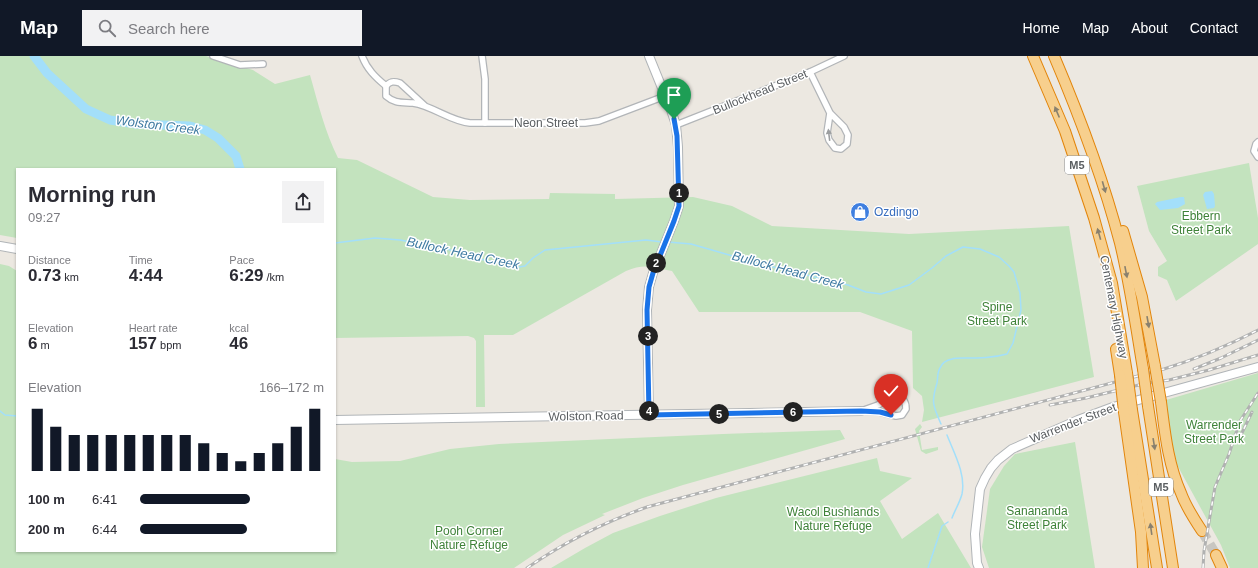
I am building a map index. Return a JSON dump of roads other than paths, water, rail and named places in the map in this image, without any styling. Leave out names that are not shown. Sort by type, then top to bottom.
[{"type":"highway","name":"Centenary Highway","points":[[1033,56],[1074,155],[1094,218],[1112,283],[1128,411],[1157,568]]},
{"type":"highway","name":"Centenary Highway","points":[[1054,56],[1084,128],[1101,176],[1114,220],[1126,270],[1174,568]]},
{"type":"highway","points":[[1114,220],[1123,231],[1136,272],[1147,317],[1168,453],[1176,481],[1184,501],[1202,531]]},
{"type":"highway","points":[[1128,411],[1141,532],[1143,568]]},
{"type":"highway","points":[[1216,555],[1222,568]]},
{"type":"street","points":[[213,56],[240,65],[263,64]]},
{"type":"street","name":"Neon Street","points":[[362,56],[371,73],[386,86],[386,96],[391,100],[425,106],[462,122],[585,123],[599,121],[665,96]]},
{"type":"street","points":[[482,56],[485,79],[486,123]]},
{"type":"street","points":[[649,56],[676,125],[679,206],[658,258],[649,287],[647,300],[649,415]]},
{"type":"street","name":"Bullockhead Street","points":[[676,125],[810,72],[844,56]]},
{"type":"street","points":[[810,72],[830,113],[844,127],[848,135],[847,144],[842,149],[835,148],[829,140],[827,133],[830,113]]},
{"type":"street","name":"Neon Street","points":[[386,86],[394,81],[400,83],[425,106]]},
{"type":"street","points":[[1258,142],[1254,151],[1258,157]]},
{"type":"street","points":[[0,246],[16,249]]},
{"type":"street","name":"Warrender Street","points":[[978,565],[975,534],[980,489],[991,468],[1012,448],[1113,407],[1258,367]]},
{"type":"street","name":"Wolston Road","points":[[336,420],[861,411],[880,412],[896,416],[902,415],[905,412],[906,403],[904,399],[898,396],[892,397],[878,405],[861,411]]},
{"type":"water","points":[[1212,191],[1214,194],[1215,206],[1214,208],[1207,209],[1203,195],[1205,192]]},
{"type":"water","points":[[1184,197],[1185,204],[1178,208],[1160,210],[1155,204],[1157,202]]},
{"type":"waterway","name":"Wolston Creek","points":[[34,56],[47,73],[86,109],[110,120],[136,124],[190,126],[205,130],[218,138],[236,156],[240,168]]},
{"type":"waterway","name":"Bullock Head Creek","points":[[336,243],[375,238],[400,240],[447,249],[480,259],[519,267],[525,266],[533,258],[545,250],[646,240],[662,242]]},
{"type":"waterway","name":"Bullock Head Creek","points":[[668,242],[691,244],[757,263],[848,285],[866,292],[881,294],[909,285],[946,256],[963,247],[980,249],[999,257],[1014,272],[1020,293],[1021,310],[1013,343],[1007,354],[986,358],[955,358],[950,359],[942,365],[938,372],[934,395],[934,404],[941,424]]},
{"type":"waterway","points":[[0,411],[5,415],[16,416]]},
{"type":"waterway","name":"Bullock Head Creek","points":[[947,435],[959,464],[963,486],[961,497],[952,518]]},
{"type":"waterway","name":"Bullock Head Creek","points":[[928,568],[942,526],[948,522]]},
{"type":"tunnel","points":[[1202,531],[1216,555]]},
{"type":"railway","points":[[527,568],[556,549],[585,533],[615,519],[647,507],[1164,369],[1211,352],[1258,330]]},
{"type":"railway","points":[[1194,369],[1258,340]]},
{"type":"railway","points":[[1050,405],[1143,384],[1169,380],[1258,355]]},
{"type":"railway","points":[[1203,568],[1204,551],[1215,487],[1229,454],[1240,421],[1258,393]]},
{"type":"railway","points":[[1240,437],[1252,412]]},
{"type":"place","name":"Ozdingo","points":[[860,212]]},
{"type":"park label","name":"Ebbern Street Park","points":[[1201,223]]},
{"type":"park label","name":"Spine Street Park","points":[[997,314]]},
{"type":"park label","name":"Warrender Street Park","points":[[1214,432]]},
{"type":"park label","name":"Sanananda Street Park","points":[[1037,518]]},
{"type":"park label","name":"Wacol Bushlands Nature Refuge","points":[[833,519]]},
{"type":"park label","name":"Pooh Corner Nature Refuge","points":[[469,538]]}]
